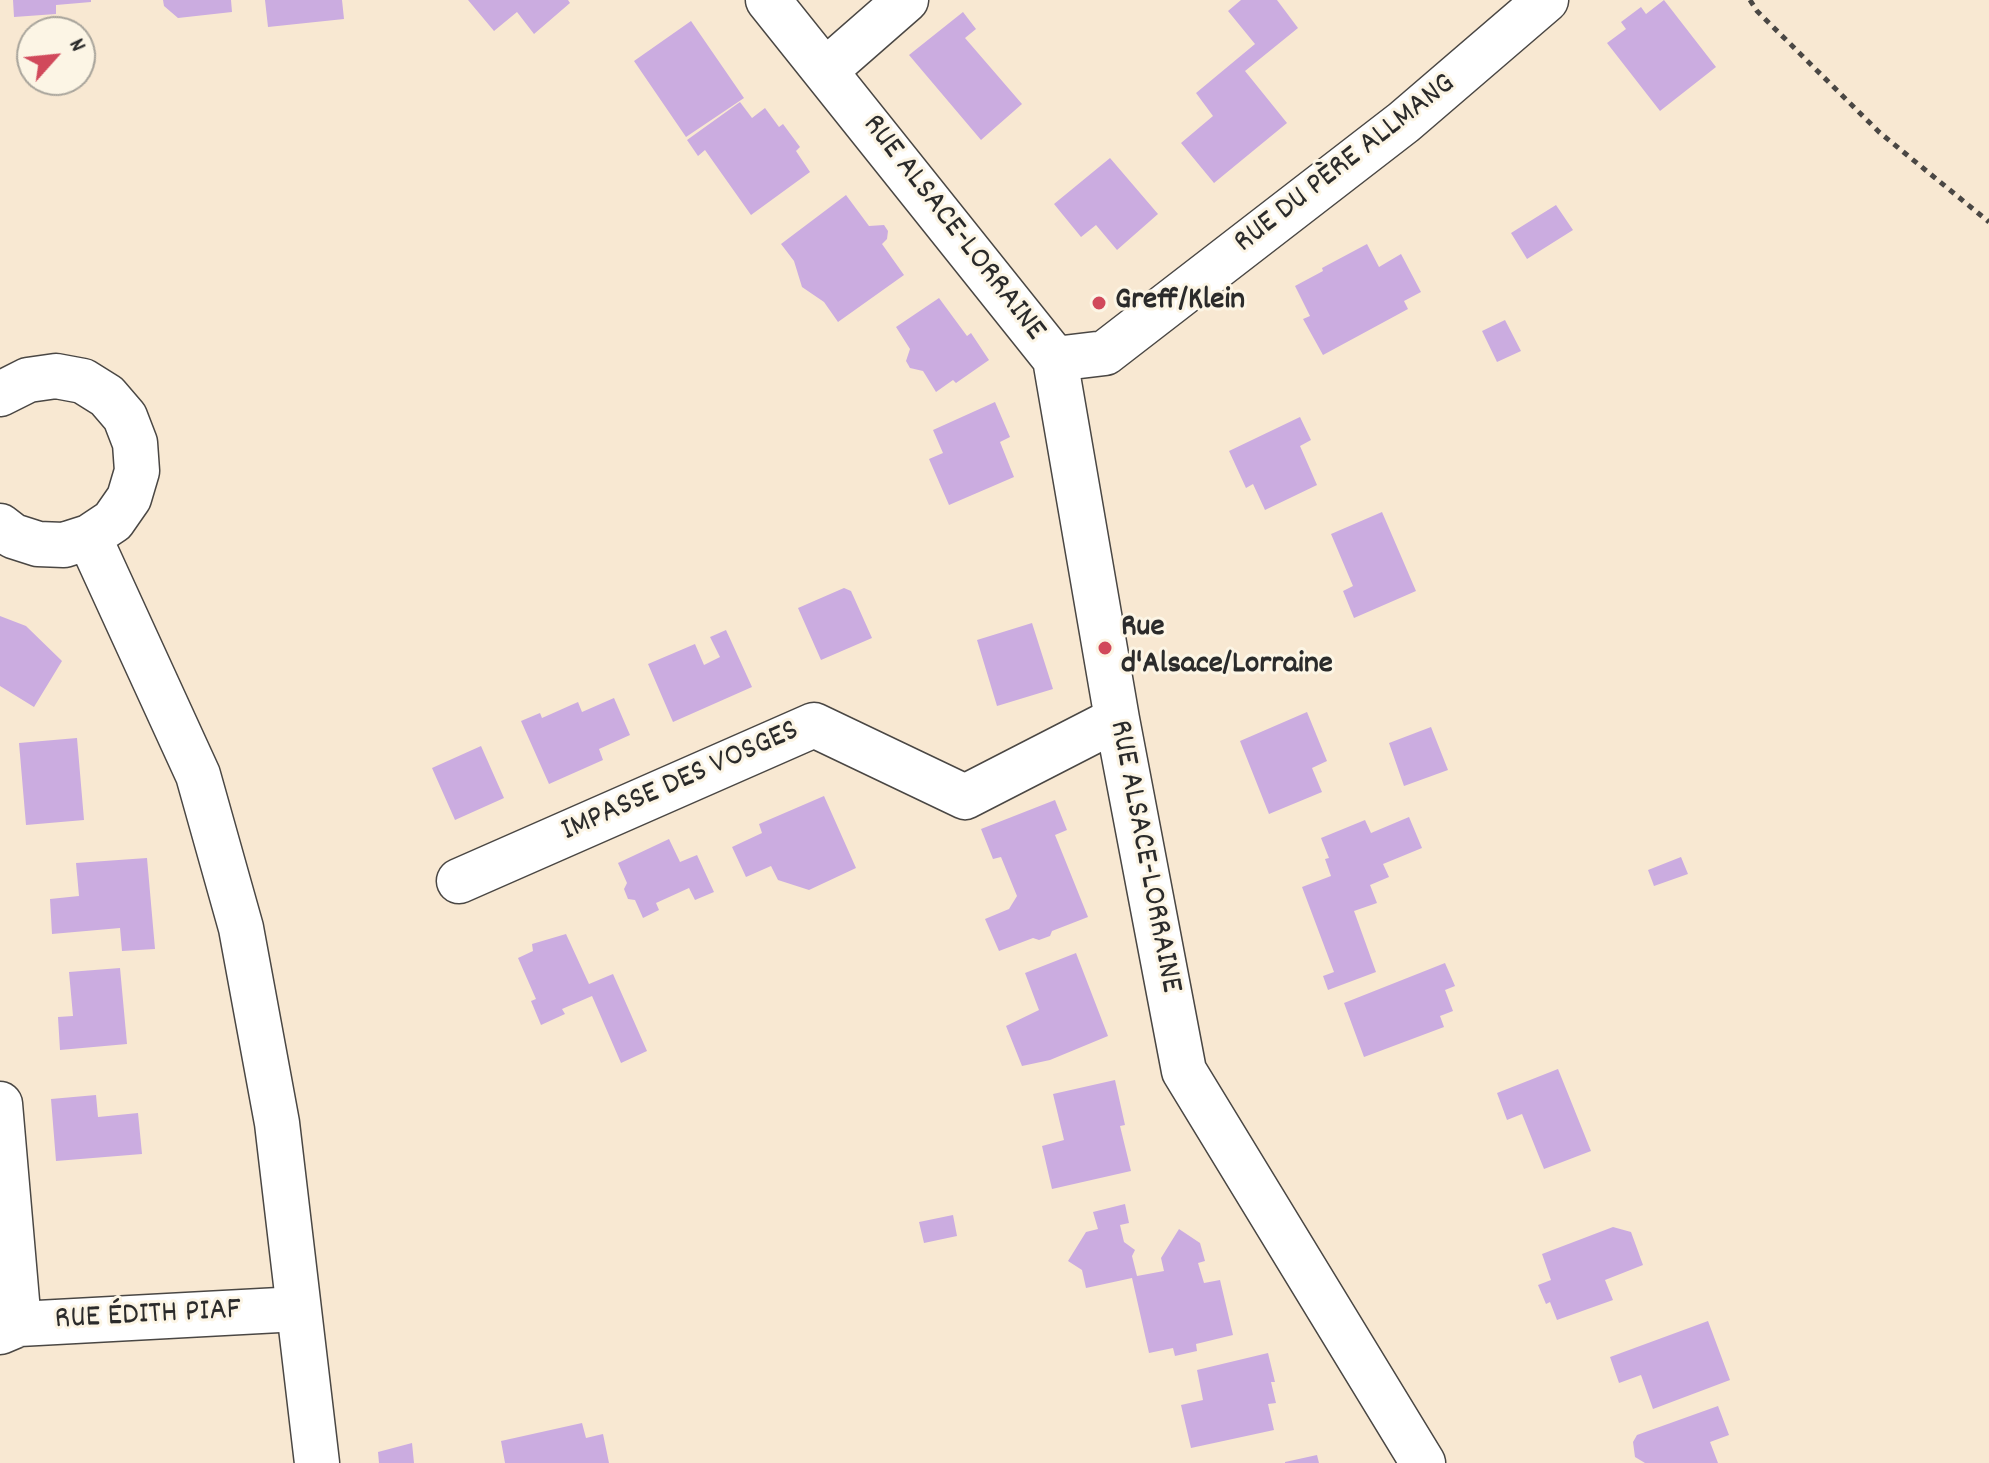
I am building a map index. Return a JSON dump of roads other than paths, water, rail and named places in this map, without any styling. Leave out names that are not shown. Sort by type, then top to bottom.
[{"type":"street","name":"RUE ALSACE-LORRAINE","points":[[768,0],[1055,359],[1117,719],[1184,1071],[1423,1463]]},
{"type":"street","points":[[826,70],[906,0]]},
{"type":"street","name":"RUE DU PÈRE ALLMANG","points":[[1055,359],[1105,353],[1404,122],[1546,0]]},
{"type":"street","points":[[0,526],[13,536],[38,544],[64,545],[89,537],[113,521],[129,498],[137,471],[135,443],[125,417],[107,396],[83,381],[56,376],[28,380],[1,391]]},
{"type":"street","points":[[89,537],[198,775],[241,928],[277,1123],[317,1463]]},
{"type":"street","name":"IMPASSE DES VOSGES","points":[[459,881],[814,725],[965,797],[1117,719]]},
{"type":"street","points":[[0,1104],[10,1328]]},
{"type":"street","name":"RUE ÉDITH PIAF","points":[[10,1328],[298,1309]]},
{"type":"place","name":"Greff/Klein","points":[[1099,303]]},
{"type":"place","name":"Rue d'Alsace/Lorraine","points":[[1105,648]]}]
